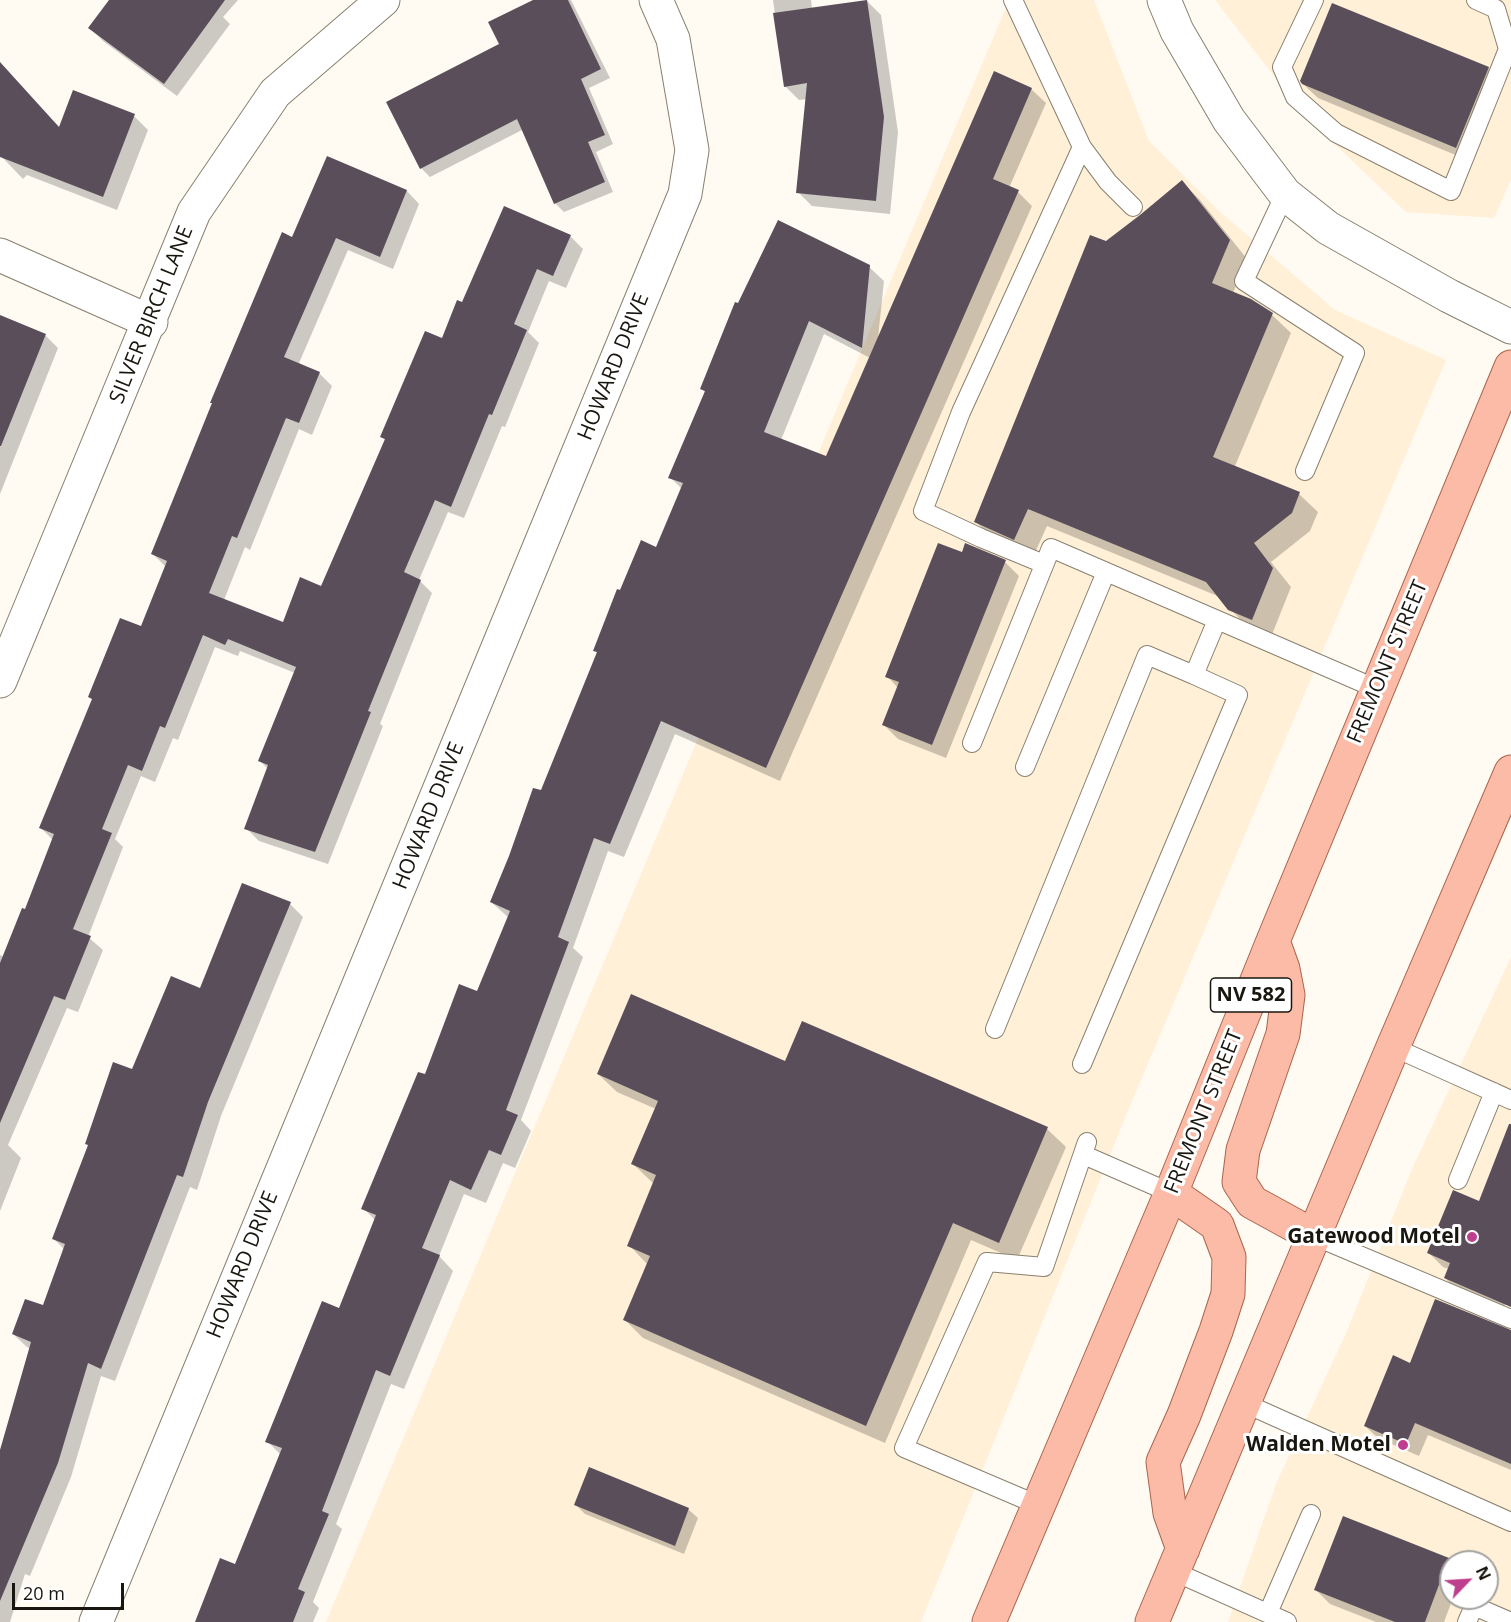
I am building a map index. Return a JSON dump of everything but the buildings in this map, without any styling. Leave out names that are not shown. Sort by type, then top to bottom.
[{"type":"main road","name":"FREMONT STREET","points":[[990,1622],[1171,1194],[1273,941],[1511,367]]},
{"type":"main road","points":[[1152,1622],[1511,772]]},
{"type":"main road","points":[[1273,941],[1288,995],[1283,1034],[1243,1150],[1239,1182],[1252,1202],[1314,1236]]},
{"type":"main road","points":[[1171,1194],[1217,1225],[1228,1257],[1228,1294],[1184,1415],[1163,1462],[1178,1560]]},
{"type":"street","name":"SILVER BIRCH LANE","points":[[0,681],[151,322],[194,212],[275,93],[383,0]]},
{"type":"street","name":"HOWARD DRIVE","points":[[96,1622],[686,194],[692,150],[673,39],[656,0]]},
{"type":"street","points":[[1164,0],[1177,31],[1228,120],[1286,194],[1328,228],[1449,296],[1511,327]]},
{"type":"street","points":[[0,255],[151,322]]},
{"type":"lane","points":[[1013,0],[1082,147],[1108,182],[1133,207]]},
{"type":"lane","points":[[1314,0],[1282,67],[1295,97],[1336,133],[1451,191],[1508,49],[1498,5],[1476,0]]},
{"type":"lane","points":[[1044,564],[922,511],[961,412],[1082,147]]},
{"type":"lane","points":[[1286,194],[1244,281],[1355,353],[1305,471]]},
{"type":"lane","points":[[972,743],[1051,548],[1377,690]]},
{"type":"lane","points":[[1025,767],[1106,572]]},
{"type":"lane","points":[[1194,675],[1217,620]]},
{"type":"lane","points":[[994,1029],[1147,656],[1238,695],[1082,1064]]},
{"type":"lane","points":[[1393,1047],[1511,1100]]},
{"type":"lane","points":[[1458,1180],[1494,1092]]},
{"type":"lane","points":[[1038,1504],[904,1448],[987,1262],[1044,1267],[1086,1148],[1171,1194]]},
{"type":"lane","points":[[1314,1236],[1511,1320]]},
{"type":"lane","points":[[1244,1403],[1511,1521]]},
{"type":"lane","points":[[1268,1613],[1311,1514]]},
{"type":"lane","points":[[1178,1560],[1287,1622]]},
{"type":"lane","points":[[1467,1622],[1474,1606],[1511,1622]]},
{"type":"shaded area","points":[[1009,0],[1094,0],[1149,141],[1220,212],[1335,310],[1446,360],[1127,1113],[921,1622],[326,1622]]},
{"type":"shaded area","points":[[1215,0],[1511,0],[1511,180],[1494,218],[1406,212],[1304,115]]},
{"type":"shaded area","points":[[1511,957],[1511,1622],[1228,1622],[1276,1484],[1347,1331],[1412,1169]]},
{"type":"place","name":"Gatewood Motel","points":[[1472,1237]]},
{"type":"place","name":"Walden Motel","points":[[1403,1445]]}]
